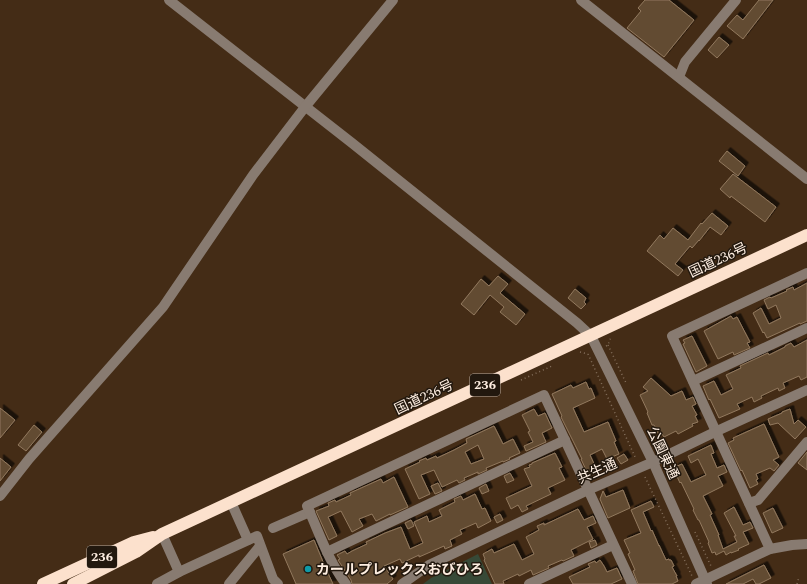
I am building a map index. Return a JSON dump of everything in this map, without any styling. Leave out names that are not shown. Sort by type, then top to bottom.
[{"type":"highway","name":"国道236号","points":[[43,584],[62,580],[134,542],[162,534],[807,235]]},
{"type":"highway","name":"国道236号","points":[[73,584],[136,552],[162,534]]},
{"type":"street","points":[[169,0],[352,142],[577,322],[591,336]]},
{"type":"street","points":[[0,496],[29,459],[163,307],[253,175],[305,107],[393,0]]},
{"type":"street","points":[[581,0],[807,179]]},
{"type":"street","points":[[679,77],[685,62],[736,0]]},
{"type":"street","points":[[770,550],[750,503],[672,336],[807,273]]},
{"type":"street","points":[[693,381],[807,328]]},
{"type":"street","name":"公園東通","points":[[591,336],[653,462],[706,582]]},
{"type":"street","name":"共生通","points":[[402,584],[429,565],[588,490],[653,462],[807,390]]},
{"type":"street","points":[[346,584],[338,573],[327,552],[307,506],[544,395],[632,584]]},
{"type":"street","points":[[327,552],[565,440]]},
{"type":"street","points":[[750,503],[758,500],[807,442]]},
{"type":"street","points":[[231,502],[248,540]]},
{"type":"street","points":[[273,528],[310,512]]},
{"type":"street","points":[[162,534],[180,572]]},
{"type":"street","points":[[156,584],[257,536],[273,579],[278,584]]},
{"type":"street","points":[[696,584],[706,582],[770,550],[792,545],[807,544]]},
{"type":"street","points":[[230,584],[260,546]]},
{"type":"street","points":[[529,584],[613,546]]},
{"type":"path","points":[[597,349],[608,345],[611,338],[607,328]]},
{"type":"path","points":[[797,584],[799,577]]},
{"type":"green space","points":[[478,554],[492,584],[423,584],[431,578]]},
{"type":"building","points":[[645,0],[669,0],[694,20],[664,57],[627,28],[641,11],[638,8]]},
{"type":"building","points":[[759,0],[773,0],[743,39],[727,26],[737,15],[743,20]]},
{"type":"building","points":[[719,37],[729,45],[717,58],[708,50]]},
{"type":"building","points":[[727,151],[745,166],[738,176],[719,161]]},
{"type":"building","points":[[733,174],[776,207],[765,222],[731,196],[730,198],[720,189]]},
{"type":"building","points":[[712,213],[728,226],[721,235],[710,227],[692,248],[690,246],[675,264],[683,270],[678,276],[647,251],[660,235],[664,239],[673,228],[688,240],[701,223],[702,224]]},
{"type":"building","points":[[498,276],[508,284],[500,293],[525,314],[516,325],[500,312],[504,307],[490,295],[474,315],[461,304],[481,279],[489,286]]},
{"type":"building","points":[[807,283],[807,321],[767,338],[753,313],[761,308],[769,324],[781,318],[776,305],[768,309],[764,300],[793,287],[794,290]]},
{"type":"building","points":[[575,289],[586,298],[584,302],[586,304],[581,309],[568,298]]},
{"type":"building","points":[[731,316],[733,319],[737,317],[750,342],[747,343],[750,348],[734,355],[733,352],[718,359],[704,331]]},
{"type":"building","points":[[692,336],[707,366],[696,372],[683,344],[685,343],[683,340]]},
{"type":"building","points":[[807,340],[807,377],[801,380],[799,376],[783,383],[785,388],[779,391],[778,388],[761,396],[762,398],[754,402],[752,397],[737,404],[740,409],[719,418],[703,386],[714,381],[721,395],[733,389],[726,375],[741,368],[740,366],[768,353],[769,355],[791,343],[794,347]]},
{"type":"building","points":[[651,378],[671,396],[682,391],[686,400],[693,397],[696,404],[692,406],[697,415],[695,416],[698,422],[692,424],[693,426],[678,434],[676,431],[664,437],[662,434],[659,435],[654,425],[652,425],[640,395],[648,391],[643,387]]},
{"type":"building","points":[[586,382],[589,389],[591,388],[595,398],[573,408],[584,432],[608,422],[616,441],[614,442],[619,454],[607,459],[602,449],[590,455],[596,468],[587,472],[561,417],[562,416],[552,394],[571,385],[573,388]]},
{"type":"building","points":[[0,408],[15,420],[0,438]]},
{"type":"building","points":[[534,409],[538,416],[545,413],[552,428],[542,433],[546,442],[526,451],[524,446],[533,442],[528,432],[530,431],[522,415]]},
{"type":"building","points":[[790,409],[794,424],[798,420],[806,427],[795,439],[778,423],[770,425],[768,419]]},
{"type":"building","points":[[764,424],[779,457],[773,460],[779,465],[774,471],[770,468],[756,474],[758,484],[750,488],[728,443],[734,440],[733,438]]},
{"type":"building","points":[[34,425],[42,432],[26,451],[18,445]]},
{"type":"building","points":[[494,426],[503,444],[513,439],[520,453],[509,458],[510,459],[486,468],[487,470],[464,478],[465,480],[459,483],[457,480],[442,487],[434,470],[421,475],[430,494],[419,499],[405,469],[426,458],[427,460],[436,456],[437,458],[454,450],[467,443],[466,439]],"holes":[[[478,445],[484,459],[471,464],[465,452]]]},
{"type":"building","points":[[711,445],[714,453],[711,454],[717,468],[724,465],[727,472],[718,476],[723,486],[703,496],[712,514],[710,515],[719,535],[723,549],[737,542],[734,536],[736,536],[724,513],[734,507],[743,525],[750,522],[753,528],[743,532],[749,544],[726,555],[724,551],[716,555],[715,552],[712,553],[708,543],[709,542],[693,510],[694,509],[674,470],[676,469],[675,467],[682,464],[691,482],[706,475],[698,459],[691,463],[688,456]]},
{"type":"building","points":[[807,452],[807,470],[798,463]]},
{"type":"building","points":[[555,453],[562,467],[559,468],[565,480],[548,488],[551,494],[526,506],[528,509],[522,512],[518,505],[511,509],[506,498],[532,486],[524,469],[530,467],[529,465],[532,463]]},
{"type":"building","points":[[624,454],[628,460],[621,464],[617,458]]},
{"type":"building","points":[[0,458],[11,467],[0,481]]},
{"type":"building","points":[[510,473],[514,480],[507,483],[504,476]]},
{"type":"building","points":[[394,477],[408,507],[376,521],[372,514],[359,519],[363,526],[352,532],[341,511],[328,517],[337,536],[329,540],[316,511],[329,506],[328,503],[335,500],[336,502],[351,495],[350,493],[381,479],[383,483]]},
{"type":"building","points":[[438,483],[442,491],[435,494],[431,486]]},
{"type":"building","points":[[486,484],[489,491],[482,494],[479,488]]},
{"type":"building","points":[[623,490],[630,508],[608,518],[600,499],[603,491],[606,497]]},
{"type":"building","points":[[475,494],[482,509],[485,508],[491,521],[478,528],[476,523],[460,530],[462,534],[450,540],[452,546],[445,549],[444,546],[402,563],[400,559],[384,566],[393,579],[387,584],[352,584],[338,560],[340,559],[337,555],[345,551],[347,554],[367,544],[366,542],[401,527],[410,549],[423,543],[414,522],[427,516],[429,522],[442,516],[439,510],[455,502],[454,499],[461,496],[463,500]]},
{"type":"building","points":[[651,501],[654,507],[643,512],[666,560],[671,560],[674,566],[672,567],[678,581],[672,584],[638,584],[633,571],[635,570],[628,554],[630,553],[624,540],[641,533],[631,510]]},
{"type":"building","points":[[773,508],[783,528],[772,533],[763,513]]},
{"type":"building","points":[[578,509],[584,520],[593,516],[596,523],[587,527],[593,539],[571,550],[574,556],[548,566],[549,568],[533,575],[531,570],[503,581],[504,584],[495,584],[484,560],[483,554],[492,549],[494,553],[514,544],[522,560],[534,554],[526,537],[539,530],[537,526],[544,523],[544,525]]},
{"type":"building","points":[[500,514],[503,520],[497,523],[494,517]]},
{"type":"building","points":[[411,520],[414,526],[408,529],[405,523]]},
{"type":"building","name":"カールプレックスおびひろ","points":[[314,540],[333,584],[296,584],[283,554]]},
{"type":"building","points":[[595,540],[597,545],[591,548],[589,542]]},
{"type":"building","points":[[600,560],[607,572],[617,568],[622,579],[611,584],[573,584],[569,577],[590,567],[588,564],[595,561],[596,563]]},
{"type":"building","points":[[764,565],[771,578],[759,584],[756,584],[753,579],[743,584],[726,584]]},
{"type":"place","name":"カールプレックスおびひろ","points":[[308,569]]}]
